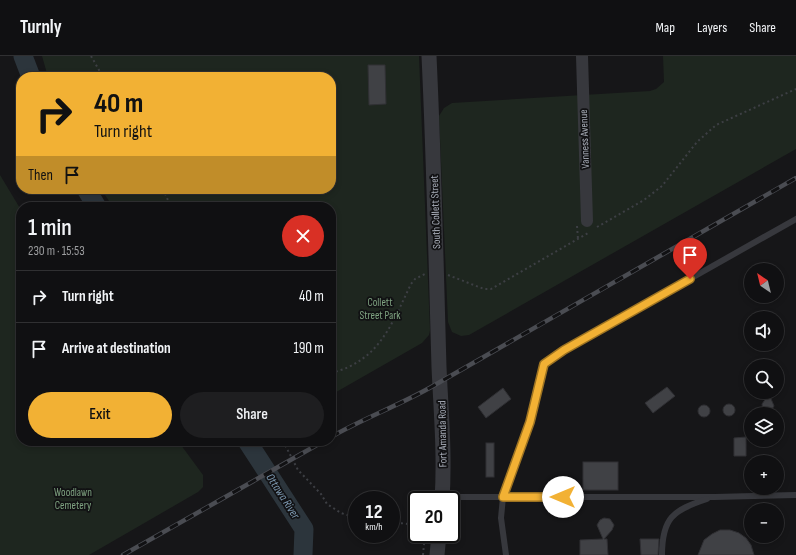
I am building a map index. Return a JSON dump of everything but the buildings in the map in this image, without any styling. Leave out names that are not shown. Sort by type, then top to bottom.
[{"type":"street","name":"South Collett Street","points":[[429,56],[439,368]]},
{"type":"street","name":"Vanness Avenue","points":[[582,56],[587,221]]},
{"type":"street","name":"Fort Amanda Road","points":[[439,368],[443,420],[442,491]]},
{"type":"street","points":[[436,555],[438,543]]},
{"type":"lane","points":[[506,555],[501,518],[503,497],[530,422],[542,370],[548,361],[564,350],[796,219]]},
{"type":"lane","points":[[460,498],[715,497],[796,495]]},
{"type":"lane","points":[[662,555],[664,530],[670,519],[687,507],[715,497]]},
{"type":"path","points":[[91,56],[100,72]]},
{"type":"path","points":[[336,372],[356,362],[376,347],[390,328],[415,279],[420,275],[437,272],[484,289],[491,289],[644,200],[662,186],[697,142],[716,126],[796,89]]},
{"type":"path","points":[[286,446],[298,470],[321,494],[327,504],[341,513],[348,515]]},
{"type":"path","points":[[423,555],[424,543]]},
{"type":"green space","name":"Collett Street Park","points":[[42,56],[419,56],[429,335],[422,343],[336,392],[336,202],[110,202],[104,194],[336,194],[336,72],[47,72]]},
{"type":"green space","points":[[663,56],[796,56],[796,149],[469,335],[461,336],[452,332],[448,322],[439,116],[444,108],[452,103],[650,91],[656,89],[664,82]]},
{"type":"green space","name":"Woodlawn Cemetery","points":[[0,175],[16,202],[16,446],[182,446],[203,475],[203,487],[198,492],[89,555],[0,555]]},
{"type":"waterway","name":"Ottawa River","points":[[23,56],[29,72]]},
{"type":"waterway","name":"Ottawa River","points":[[89,194],[94,202]]},
{"type":"waterway","name":"Ottawa River","points":[[250,446],[304,529],[303,555]]},
{"type":"railway","points":[[336,434],[433,386],[796,178]]},
{"type":"railway","points":[[123,555],[315,446]]},
{"type":"route","points":[[563,497],[503,497],[507,481],[530,422],[544,364],[564,350],[690,279]]}]
